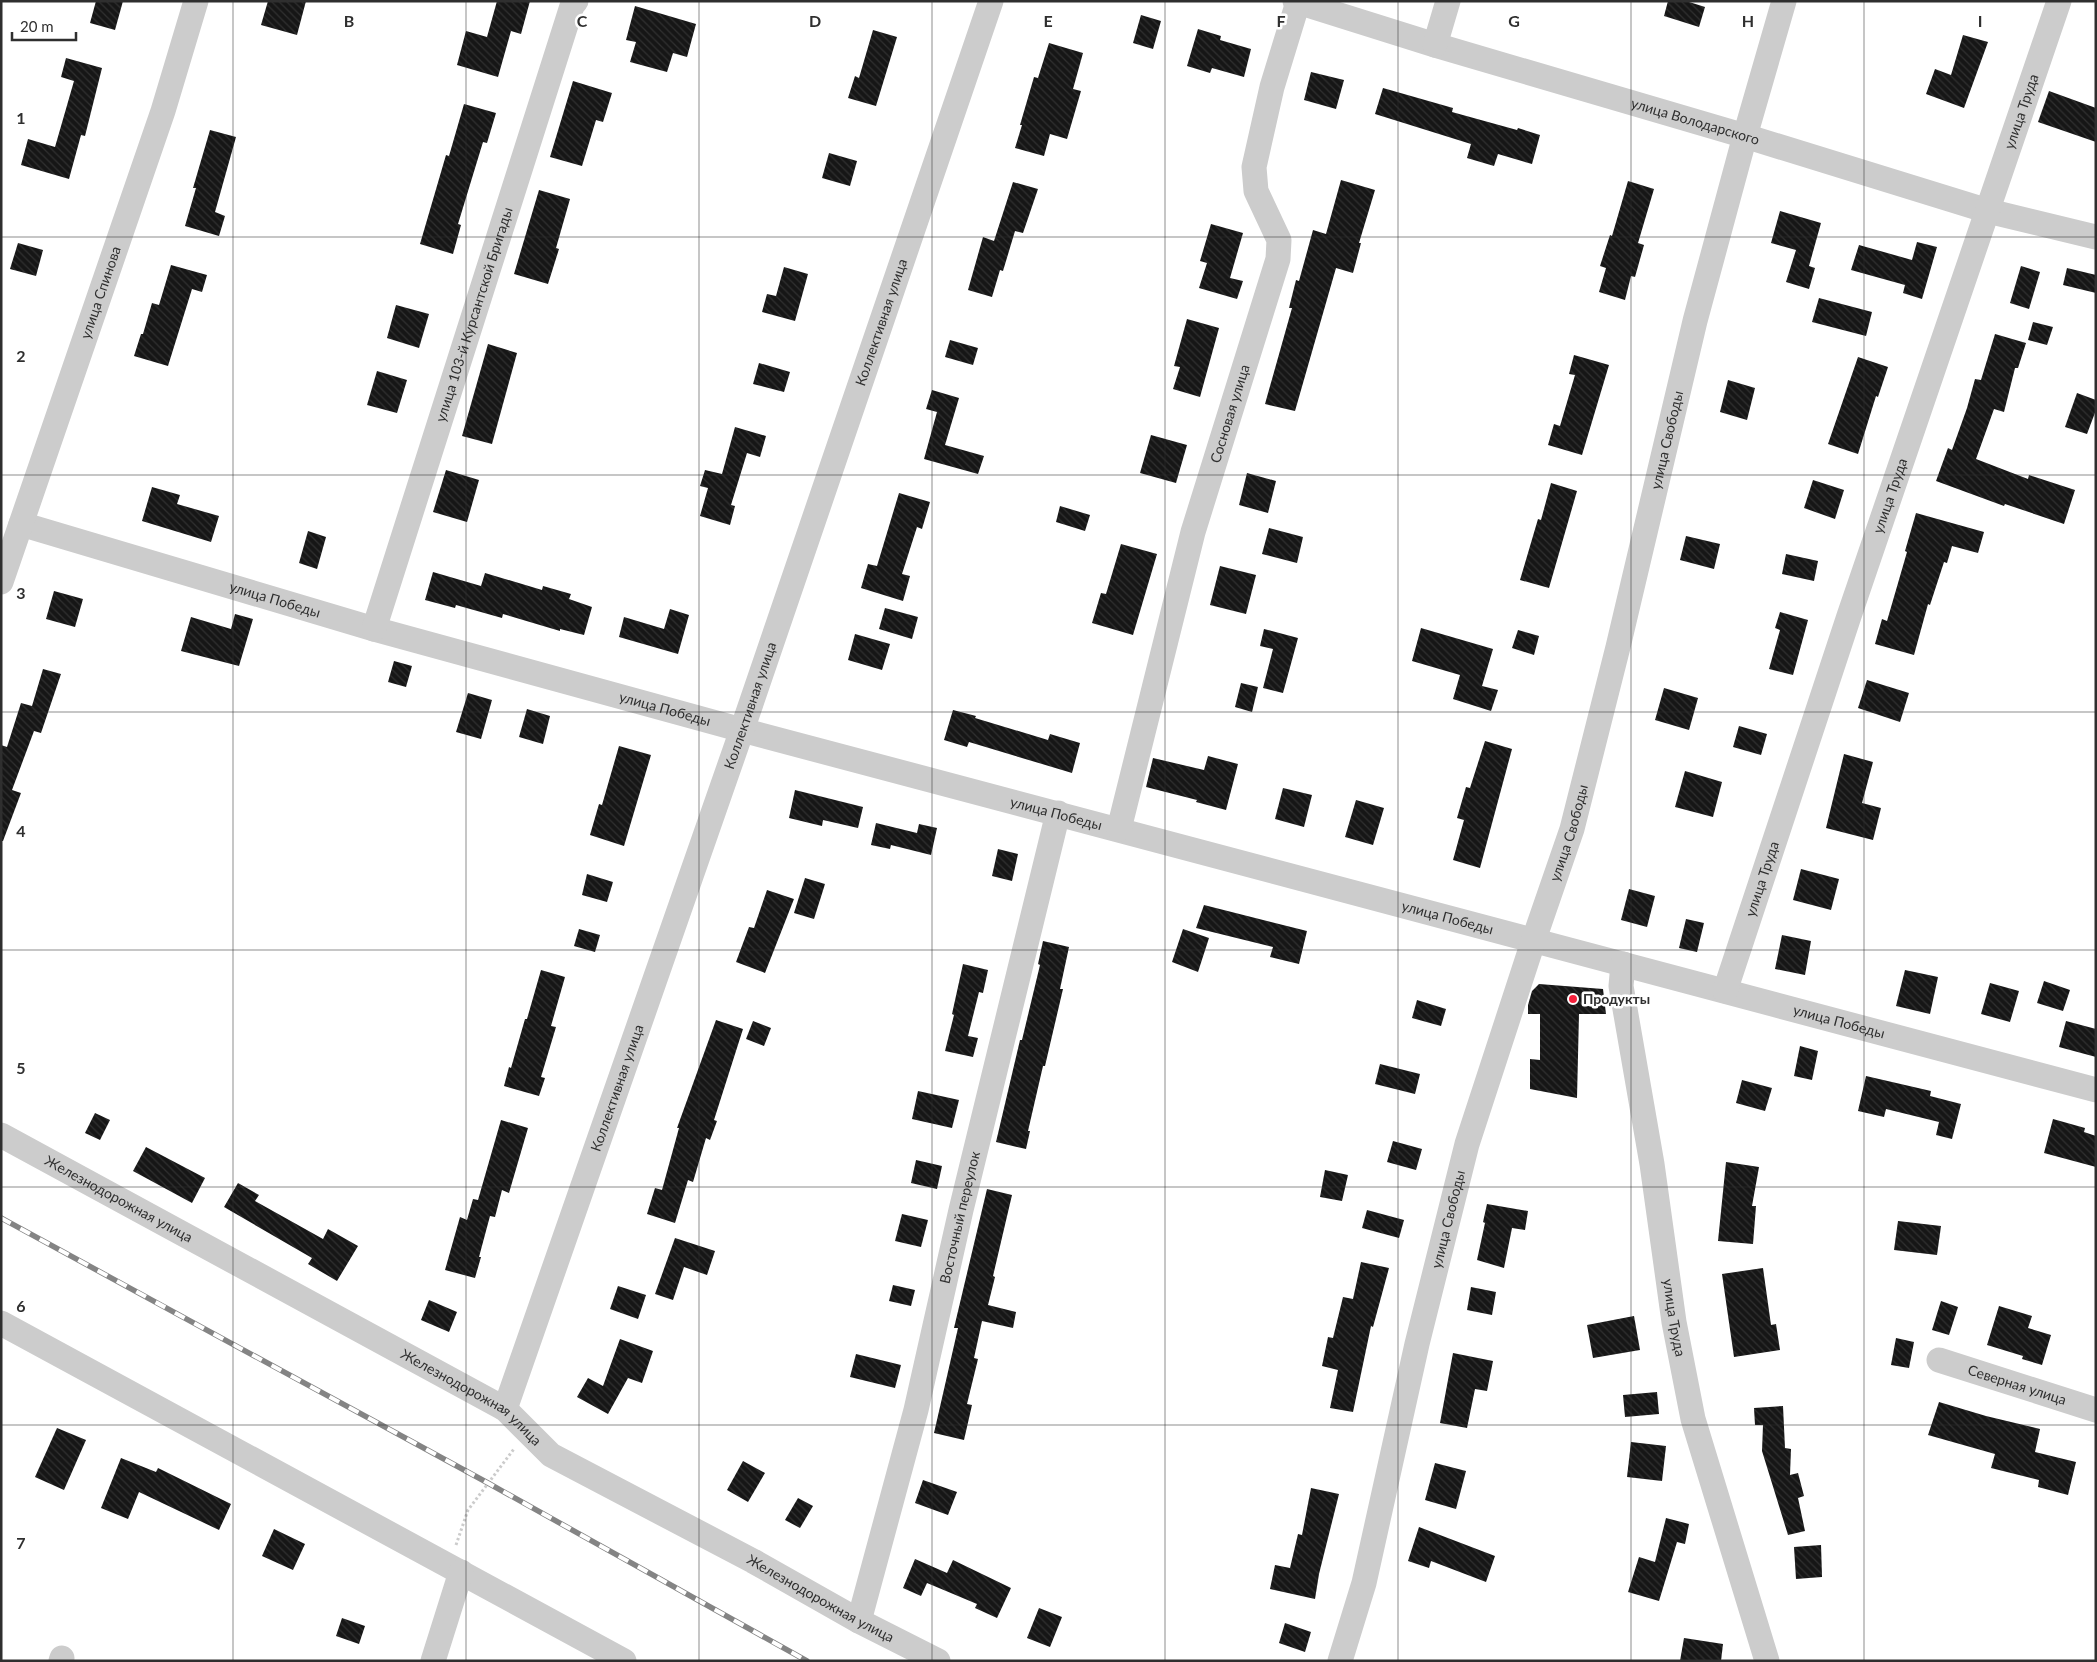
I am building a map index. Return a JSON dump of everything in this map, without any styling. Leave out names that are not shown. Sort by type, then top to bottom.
[{"type":"street","name":"улица Спинова","points":[[1,582],[5,558],[21,524],[162,111],[196,1]]},
{"type":"street","name":"улица 103-й Курсантской Бригады","points":[[374,629],[572,6],[576,1]]},
{"type":"street","name":"Коллективная улица","points":[[505,1409],[742,730],[991,1]]},
{"type":"street","points":[[1435,45],[1448,1]]},
{"type":"street","name":"улица Свободы","points":[[1340,1661],[1364,1583],[1417,1344],[1467,1144],[1572,829],[1618,647],[1695,321],[1784,1]]},
{"type":"street","name":"улица Труда","points":[[1725,991],[1849,616],[2059,1]]},
{"type":"street","name":"улица Володарского","points":[[1296,2],[1745,136],[1988,211],[2096,238]]},
{"type":"street","name":"Сосновая улица","points":[[1118,829],[1192,532],[1278,259],[1279,240],[1256,192],[1254,167],[1272,87],[1296,2]]},
{"type":"street","name":"улица Победы","points":[[21,524],[374,629],[742,730],[1118,829],[1533,942],[1623,964],[2096,1090]]},
{"type":"street","name":"Восточный переулок","points":[[859,1620],[916,1410],[963,1200],[1058,813]]},
{"type":"street","name":"улица Труда","points":[[1623,964],[1622,986],[1652,1164],[1674,1322],[1693,1419],[1767,1661]]},
{"type":"street","name":"Железнодорожная улица","points":[[1,1135],[505,1409],[551,1455],[938,1661]]},
{"type":"street","points":[[1,1323],[624,1661]]},
{"type":"street","name":"Северная улица","points":[[1940,1360],[2096,1410]]},
{"type":"street","points":[[433,1661],[461,1572]]},
{"type":"path","points":[[461,1572],[455,1547],[468,1510],[509,1457],[524,1428]]},
{"type":"building","points":[[96,1],[123,1],[115,30],[90,23]]},
{"type":"building","points":[[268,1],[306,1],[297,35],[261,25]]},
{"type":"building","points":[[497,1],[530,1],[521,34],[511,31],[498,77],[457,65],[466,31],[487,37]]},
{"type":"building","points":[[1668,1],[1686,1],[1705,7],[1699,27],[1664,16]]},
{"type":"building","points":[[635,6],[696,24],[687,57],[673,53],[667,72],[630,62],[636,42],[626,40]]},
{"type":"building","points":[[1141,15],[1161,21],[1153,49],[1133,43]]},
{"type":"building","points":[[1198,29],[1221,36],[1220,40],[1251,49],[1244,77],[1212,68],[1210,73],[1187,66]]},
{"type":"building","points":[[873,30],[897,37],[876,106],[848,98],[855,76],[859,78]]},
{"type":"building","points":[[1963,35],[1988,42],[1964,108],[1926,94],[1935,69],[1951,75]]},
{"type":"building","points":[[1049,43],[1083,53],[1073,89],[1081,91],[1067,139],[1050,134],[1044,156],[1015,148],[1034,77],[1038,78]]},
{"type":"building","points":[[66,58],[102,68],[85,136],[81,135],[69,179],[21,165],[28,139],[55,147],[74,81],[61,77]]},
{"type":"building","points":[[1311,72],[1344,80],[1336,109],[1304,100]]},
{"type":"building","points":[[573,81],[612,93],[603,122],[596,120],[582,166],[550,157]]},
{"type":"building","points":[[1383,88],[1453,108],[1452,112],[1540,135],[1532,164],[1498,154],[1494,166],[1467,158],[1471,144],[1375,114]]},
{"type":"building","points":[[2049,91],[2096,108],[2096,142],[2038,122]]},
{"type":"building","points":[[464,104],[496,113],[487,143],[483,142],[458,224],[461,225],[453,254],[420,244],[446,155],[449,156]]},
{"type":"building","points":[[210,130],[236,137],[215,212],[225,216],[219,236],[185,226],[196,188],[193,188]]},
{"type":"building","points":[[829,153],[857,161],[850,186],[822,178]]},
{"type":"building","points":[[1341,180],[1375,190],[1359,243],[1361,243],[1353,273],[1336,268],[1295,411],[1265,404],[1292,308],[1289,308],[1296,280],[1299,281],[1313,230],[1326,234]]},
{"type":"building","points":[[1628,181],[1654,189],[1638,243],[1644,245],[1635,277],[1631,276],[1625,300],[1599,292],[1606,268],[1600,266],[1610,235],[1612,236]]},
{"type":"building","points":[[1013,182],[1038,189],[1023,233],[1015,231],[1003,271],[1000,270],[992,297],[968,290],[983,237],[994,241]]},
{"type":"building","points":[[539,190],[570,199],[556,248],[559,249],[548,284],[514,274]]},
{"type":"building","points":[[1780,211],[1821,223],[1809,266],[1815,268],[1809,289],[1786,282],[1796,250],[1771,243]]},
{"type":"building","points":[[1211,224],[1243,233],[1230,278],[1243,281],[1237,299],[1199,288],[1207,263],[1200,261]]},
{"type":"building","points":[[1917,242],[1937,247],[1922,299],[1903,293],[1905,285],[1851,270],[1859,245],[1912,260]]},
{"type":"building","points":[[18,243],[43,250],[36,276],[10,269]]},
{"type":"building","points":[[171,265],[207,275],[202,292],[192,289],[168,366],[134,356],[152,303],[159,305]]},
{"type":"building","points":[[2021,266],[2040,272],[2029,309],[2010,303]]},
{"type":"building","points":[[784,267],[808,274],[795,321],[762,312],[767,294],[776,296]]},
{"type":"building","points":[[2067,268],[2096,275],[2096,293],[2063,285]]},
{"type":"building","points":[[1819,298],[1872,312],[1866,336],[1812,322]]},
{"type":"building","points":[[396,305],[429,314],[419,348],[387,338]]},
{"type":"building","points":[[1187,319],[1219,328],[1200,397],[1173,389],[1180,367],[1174,366]]},
{"type":"building","points":[[2033,322],[2053,327],[2047,345],[2028,340]]},
{"type":"building","points":[[1995,334],[2026,343],[2018,368],[2015,368],[2004,412],[1994,409],[1976,459],[2028,479],[2029,475],[2075,490],[2064,524],[2005,504],[2004,506],[1936,481],[1948,448],[1952,450],[1975,379],[1981,380]]},
{"type":"building","points":[[950,340],[978,348],[973,365],[945,357]]},
{"type":"building","points":[[488,344],[517,353],[492,444],[462,436]]},
{"type":"building","points":[[1574,355],[1609,365],[1582,455],[1548,445],[1554,424],[1560,426],[1575,375],[1569,374]]},
{"type":"building","points":[[1858,357],[1888,367],[1878,397],[1876,396],[1858,454],[1828,444]]},
{"type":"building","points":[[759,363],[790,372],[784,392],[753,384]]},
{"type":"building","points":[[377,371],[407,380],[397,413],[367,405]]},
{"type":"building","points":[[1728,380],[1755,388],[1747,420],[1720,412]]},
{"type":"building","points":[[932,390],[959,398],[945,445],[984,456],[978,474],[924,459],[937,412],[926,409]]},
{"type":"building","points":[[2077,393],[2096,400],[2096,410],[2087,434],[2065,427]]},
{"type":"building","points":[[735,427],[766,436],[760,457],[747,453],[731,505],[735,506],[730,525],[700,516],[708,488],[700,486],[705,470],[722,474]]},
{"type":"building","points":[[1151,435],[1187,445],[1176,483],[1140,473]]},
{"type":"building","points":[[446,470],[479,480],[467,522],[433,512]]},
{"type":"building","points":[[1247,473],[1276,481],[1268,513],[1239,505]]},
{"type":"building","points":[[1813,480],[1844,490],[1835,519],[1804,508]]},
{"type":"building","points":[[1551,483],[1577,491],[1549,588],[1520,580],[1538,519],[1541,520]]},
{"type":"building","points":[[152,487],[180,495],[177,504],[219,516],[211,542],[142,521]]},
{"type":"building","points":[[899,493],[930,502],[922,529],[917,527],[902,574],[910,576],[903,601],[861,588],[868,564],[877,566]]},
{"type":"building","points":[[1060,506],[1090,515],[1085,531],[1056,522]]},
{"type":"building","points":[[1916,513],[1984,532],[1978,553],[1952,546],[1947,563],[1944,562],[1930,605],[1928,604],[1914,655],[1875,644],[1882,619],[1887,621]]},
{"type":"building","points":[[1269,528],[1303,537],[1297,563],[1262,554]]},
{"type":"building","points":[[308,531],[326,537],[317,569],[299,563]]},
{"type":"building","points":[[1686,536],[1720,544],[1714,569],[1680,560]]},
{"type":"building","points":[[1121,544],[1157,554],[1133,635],[1092,623],[1101,593],[1106,594]]},
{"type":"building","points":[[1786,554],[1818,561],[1814,581],[1782,574]]},
{"type":"building","points":[[1220,566],[1256,575],[1246,614],[1210,605]]},
{"type":"building","points":[[433,572],[481,586],[485,573],[542,590],[543,586],[571,594],[569,599],[592,607],[584,635],[560,629],[560,631],[503,614],[502,618],[456,605],[455,608],[425,600]]},
{"type":"building","points":[[54,591],[83,599],[75,627],[46,619]]},
{"type":"building","points":[[885,608],[918,617],[912,639],[879,629]]},
{"type":"building","points":[[670,609],[689,615],[678,654],[619,637],[624,617],[664,629]]},
{"type":"building","points":[[1780,612],[1808,620],[1793,675],[1769,669],[1780,630],[1775,628]]},
{"type":"building","points":[[235,614],[253,619],[239,666],[181,651],[191,617],[231,629]]},
{"type":"building","points":[[1421,628],[1493,649],[1482,686],[1498,690],[1491,711],[1453,699],[1460,675],[1412,661]]},
{"type":"building","points":[[1264,629],[1298,638],[1283,693],[1263,688],[1273,649],[1260,646]]},
{"type":"building","points":[[1518,630],[1539,636],[1534,655],[1512,648]]},
{"type":"building","points":[[855,634],[890,644],[882,670],[848,660]]},
{"type":"building","points":[[394,661],[412,666],[406,687],[388,682]]},
{"type":"building","points":[[43,669],[61,674],[41,733],[34,731],[12,790],[21,793],[3,841],[1,841],[1,745],[7,747],[21,703],[32,706]]},
{"type":"building","points":[[1867,680],[1909,693],[1900,722],[1858,708]]},
{"type":"building","points":[[1241,683],[1258,687],[1252,712],[1235,707]]},
{"type":"building","points":[[1664,688],[1698,698],[1689,730],[1655,720]]},
{"type":"building","points":[[468,693],[492,700],[481,739],[456,732]]},
{"type":"building","points":[[527,709],[550,716],[543,744],[519,737]]},
{"type":"building","points":[[953,710],[1048,740],[1050,734],[1080,743],[1072,773],[969,742],[967,747],[944,740]]},
{"type":"building","points":[[1739,726],[1767,734],[1761,755],[1733,747]]},
{"type":"building","points":[[1485,741],[1512,749],[1480,868],[1453,860],[1464,820],[1457,818],[1466,787],[1470,788]]},
{"type":"building","points":[[619,746],[651,755],[624,846],[590,835],[599,804],[602,805]]},
{"type":"building","points":[[1844,754],[1873,762],[1862,803],[1881,808],[1873,840],[1826,828]]},
{"type":"building","points":[[1208,756],[1238,764],[1226,810],[1196,802],[1197,800],[1146,787],[1153,758],[1204,770]]},
{"type":"building","points":[[1685,771],[1722,782],[1713,817],[1675,807]]},
{"type":"building","points":[[1283,788],[1312,795],[1304,827],[1275,819]]},
{"type":"building","points":[[795,790],[863,807],[858,828],[823,820],[822,826],[789,818]]},
{"type":"building","points":[[1356,800],[1384,808],[1373,845],[1345,837]]},
{"type":"building","points":[[876,823],[917,833],[919,824],[937,828],[931,855],[891,845],[890,849],[871,845]]},
{"type":"building","points":[[998,849],[1018,854],[1012,881],[992,876]]},
{"type":"building","points":[[1801,869],[1839,879],[1831,910],[1793,900]]},
{"type":"building","points":[[587,874],[613,882],[607,902],[582,895]]},
{"type":"building","points":[[805,878],[825,884],[814,919],[794,913]]},
{"type":"building","points":[[1629,889],[1655,896],[1647,927],[1621,920]]},
{"type":"building","points":[[767,890],[794,899],[765,973],[736,962],[749,927],[754,928]]},
{"type":"building","points":[[1204,905],[1307,931],[1299,964],[1270,957],[1273,947],[1196,928]]},
{"type":"building","points":[[1686,919],[1704,923],[1697,952],[1679,948]]},
{"type":"building","points":[[579,929],[600,935],[595,952],[574,946]]},
{"type":"building","points":[[1183,929],[1209,938],[1198,972],[1172,962]]},
{"type":"building","points":[[1782,935],[1811,941],[1805,975],[1775,969]]},
{"type":"building","points":[[1043,941],[1069,947],[1060,989],[1063,989],[1045,1066],[1043,1066],[1028,1131],[1030,1131],[1026,1149],[996,1142],[1040,965],[1038,964]]},
{"type":"building","points":[[963,964],[988,970],[983,993],[979,992],[968,1036],[978,1038],[973,1057],[945,1051],[954,1015],[952,1014]]},
{"type":"building","points":[[541,970],[565,977],[551,1026],[556,1027],[541,1077],[545,1078],[539,1096],[504,1086],[525,1019],[527,1019]]},
{"type":"building","points":[[1905,970],[1938,977],[1930,1014],[1896,1006]]},
{"type":"building","points":[[2044,981],[2070,990],[2063,1011],[2037,1003]]},
{"type":"building","points":[[1990,983],[2019,991],[2010,1022],[1981,1014]]},
{"type":"building","points":[[1539,984],[1603,989],[1606,1014],[1579,1014],[1577,1098],[1530,1089],[1530,1059],[1540,1060],[1540,1014],[1528,1014],[1528,1005],[1532,991]]},
{"type":"building","points":[[1417,1000],[1446,1009],[1441,1026],[1412,1018]]},
{"type":"building","points":[[716,1020],[743,1029],[714,1120],[717,1121],[710,1140],[706,1138],[693,1182],[688,1180],[675,1223],[647,1214],[655,1188],[662,1190],[679,1128],[677,1128]]},
{"type":"building","points":[[753,1021],[771,1028],[764,1046],[746,1039]]},
{"type":"building","points":[[2066,1021],[2096,1029],[2096,1057],[2059,1047]]},
{"type":"building","points":[[1800,1046],[1818,1051],[1812,1080],[1794,1076]]},
{"type":"building","points":[[1380,1064],[1420,1074],[1415,1094],[1375,1084]]},
{"type":"building","points":[[1866,1076],[1931,1091],[1930,1096],[1961,1104],[1952,1139],[1936,1135],[1939,1122],[1886,1109],[1884,1117],[1858,1111]]},
{"type":"building","points":[[1742,1080],[1772,1088],[1765,1111],[1736,1103]]},
{"type":"building","points":[[918,1091],[959,1100],[952,1128],[912,1119]]},
{"type":"building","points":[[95,1113],[110,1120],[100,1140],[85,1133]]},
{"type":"building","points":[[2053,1119],[2085,1128],[2084,1132],[2096,1136],[2096,1167],[2044,1153]]},
{"type":"building","points":[[501,1120],[528,1128],[509,1193],[502,1190],[495,1217],[490,1216],[475,1278],[445,1270],[460,1217],[467,1220],[473,1199],[478,1200]]},
{"type":"building","points":[[1393,1141],[1422,1149],[1416,1170],[1387,1162]]},
{"type":"building","points":[[146,1147],[205,1178],[192,1203],[133,1171]]},
{"type":"building","points":[[916,1160],[942,1166],[937,1189],[911,1183]]},
{"type":"building","points":[[1726,1162],[1759,1167],[1752,1206],[1756,1206],[1753,1244],[1718,1241]]},
{"type":"building","points":[[1325,1170],[1348,1175],[1342,1201],[1320,1197]]},
{"type":"building","points":[[238,1183],[259,1195],[255,1201],[323,1239],[328,1229],[358,1246],[337,1281],[308,1264],[312,1258],[224,1207]]},
{"type":"building","points":[[987,1189],[1012,1195],[988,1305],[1016,1312],[1013,1328],[982,1321],[974,1358],[978,1359],[967,1404],[972,1405],[964,1440],[934,1433],[958,1328],[954,1328]]},
{"type":"building","points":[[1487,1204],[1528,1211],[1525,1230],[1512,1228],[1504,1268],[1477,1260]]},
{"type":"building","points":[[1367,1210],[1404,1220],[1399,1238],[1362,1228]]},
{"type":"building","points":[[902,1214],[928,1220],[921,1247],[895,1241]]},
{"type":"building","points":[[1898,1221],[1941,1226],[1937,1255],[1894,1250]]},
{"type":"building","points":[[675,1238],[715,1251],[707,1275],[684,1267],[673,1300],[655,1294]]},
{"type":"building","points":[[1361,1262],[1389,1268],[1373,1327],[1371,1326],[1353,1412],[1330,1408],[1338,1370],[1322,1366],[1328,1337],[1333,1338],[1343,1297],[1353,1299]]},
{"type":"building","points":[[1763,1268],[1771,1325],[1776,1324],[1780,1350],[1734,1357],[1722,1274]]},
{"type":"building","points":[[893,1285],[915,1290],[911,1306],[889,1301]]},
{"type":"building","points":[[618,1286],[646,1295],[638,1319],[610,1309]]},
{"type":"building","points":[[1471,1287],[1496,1292],[1492,1315],[1467,1310]]},
{"type":"building","points":[[429,1300],[457,1312],[449,1332],[421,1320]]},
{"type":"building","points":[[1941,1301],[1958,1307],[1949,1335],[1932,1330]]},
{"type":"building","points":[[1999,1306],[2032,1316],[2028,1328],[2051,1335],[2042,1365],[2022,1359],[2023,1356],[1987,1345]]},
{"type":"building","points":[[1634,1316],[1640,1350],[1593,1358],[1587,1325]]},
{"type":"building","points":[[1896,1338],[1914,1342],[1909,1368],[1891,1365]]},
{"type":"building","points":[[620,1339],[653,1351],[642,1383],[628,1378],[608,1414],[577,1397],[588,1378],[603,1386]]},
{"type":"building","points":[[1453,1353],[1493,1361],[1487,1391],[1475,1389],[1467,1428],[1440,1423]]},
{"type":"building","points":[[856,1354],[901,1365],[895,1388],[850,1377]]},
{"type":"building","points":[[1657,1392],[1659,1414],[1625,1417],[1623,1395]]},
{"type":"building","points":[[1939,1402],[2040,1429],[2035,1452],[2076,1462],[2068,1495],[2038,1487],[2039,1480],[1991,1468],[1995,1454],[1928,1435]]},
{"type":"building","points":[[1783,1406],[1785,1448],[1791,1449],[1790,1475],[1798,1473],[1804,1496],[1798,1498],[1805,1531],[1788,1535],[1762,1451],[1763,1425],[1755,1425],[1754,1408]]},
{"type":"building","points":[[57,1428],[86,1440],[64,1490],[35,1477]]},
{"type":"building","points":[[1631,1442],[1666,1446],[1662,1481],[1627,1477]]},
{"type":"building","points":[[121,1458],[156,1472],[158,1468],[231,1504],[219,1530],[139,1492],[128,1519],[101,1508]]},
{"type":"building","points":[[743,1461],[765,1473],[748,1502],[727,1490]]},
{"type":"building","points":[[1435,1463],[1466,1471],[1456,1509],[1425,1500]]},
{"type":"building","points":[[923,1480],[957,1492],[948,1515],[915,1503]]},
{"type":"building","points":[[1311,1488],[1339,1494],[1319,1574],[1315,1599],[1270,1589],[1275,1565],[1290,1568],[1298,1534],[1302,1535]]},
{"type":"building","points":[[798,1498],[813,1506],[800,1528],[785,1520]]},
{"type":"building","points":[[1666,1518],[1689,1524],[1685,1544],[1677,1542],[1659,1601],[1628,1592],[1639,1557],[1655,1562]]},
{"type":"building","points":[[1419,1527],[1495,1556],[1486,1582],[1431,1561],[1429,1568],[1408,1561]]},
{"type":"building","points":[[274,1529],[305,1544],[293,1570],[262,1556]]},
{"type":"building","points":[[1821,1545],[1822,1577],[1796,1579],[1794,1547]]},
{"type":"building","points":[[915,1559],[947,1573],[953,1560],[1011,1588],[997,1618],[975,1608],[977,1604],[927,1583],[921,1596],[903,1588]]},
{"type":"building","points":[[1039,1608],[1062,1617],[1050,1647],[1027,1638]]},
{"type":"building","points":[[342,1618],[365,1626],[359,1644],[336,1636]]},
{"type":"building","points":[[1285,1623],[1311,1632],[1305,1652],[1279,1643]]},
{"type":"building","points":[[1684,1638],[1723,1644],[1721,1661],[1680,1661]]},
{"type":"railway","points":[[1,1218],[488,1483],[807,1661]]},
{"type":"place","name":"Продукты","points":[[1573,999]]}]
